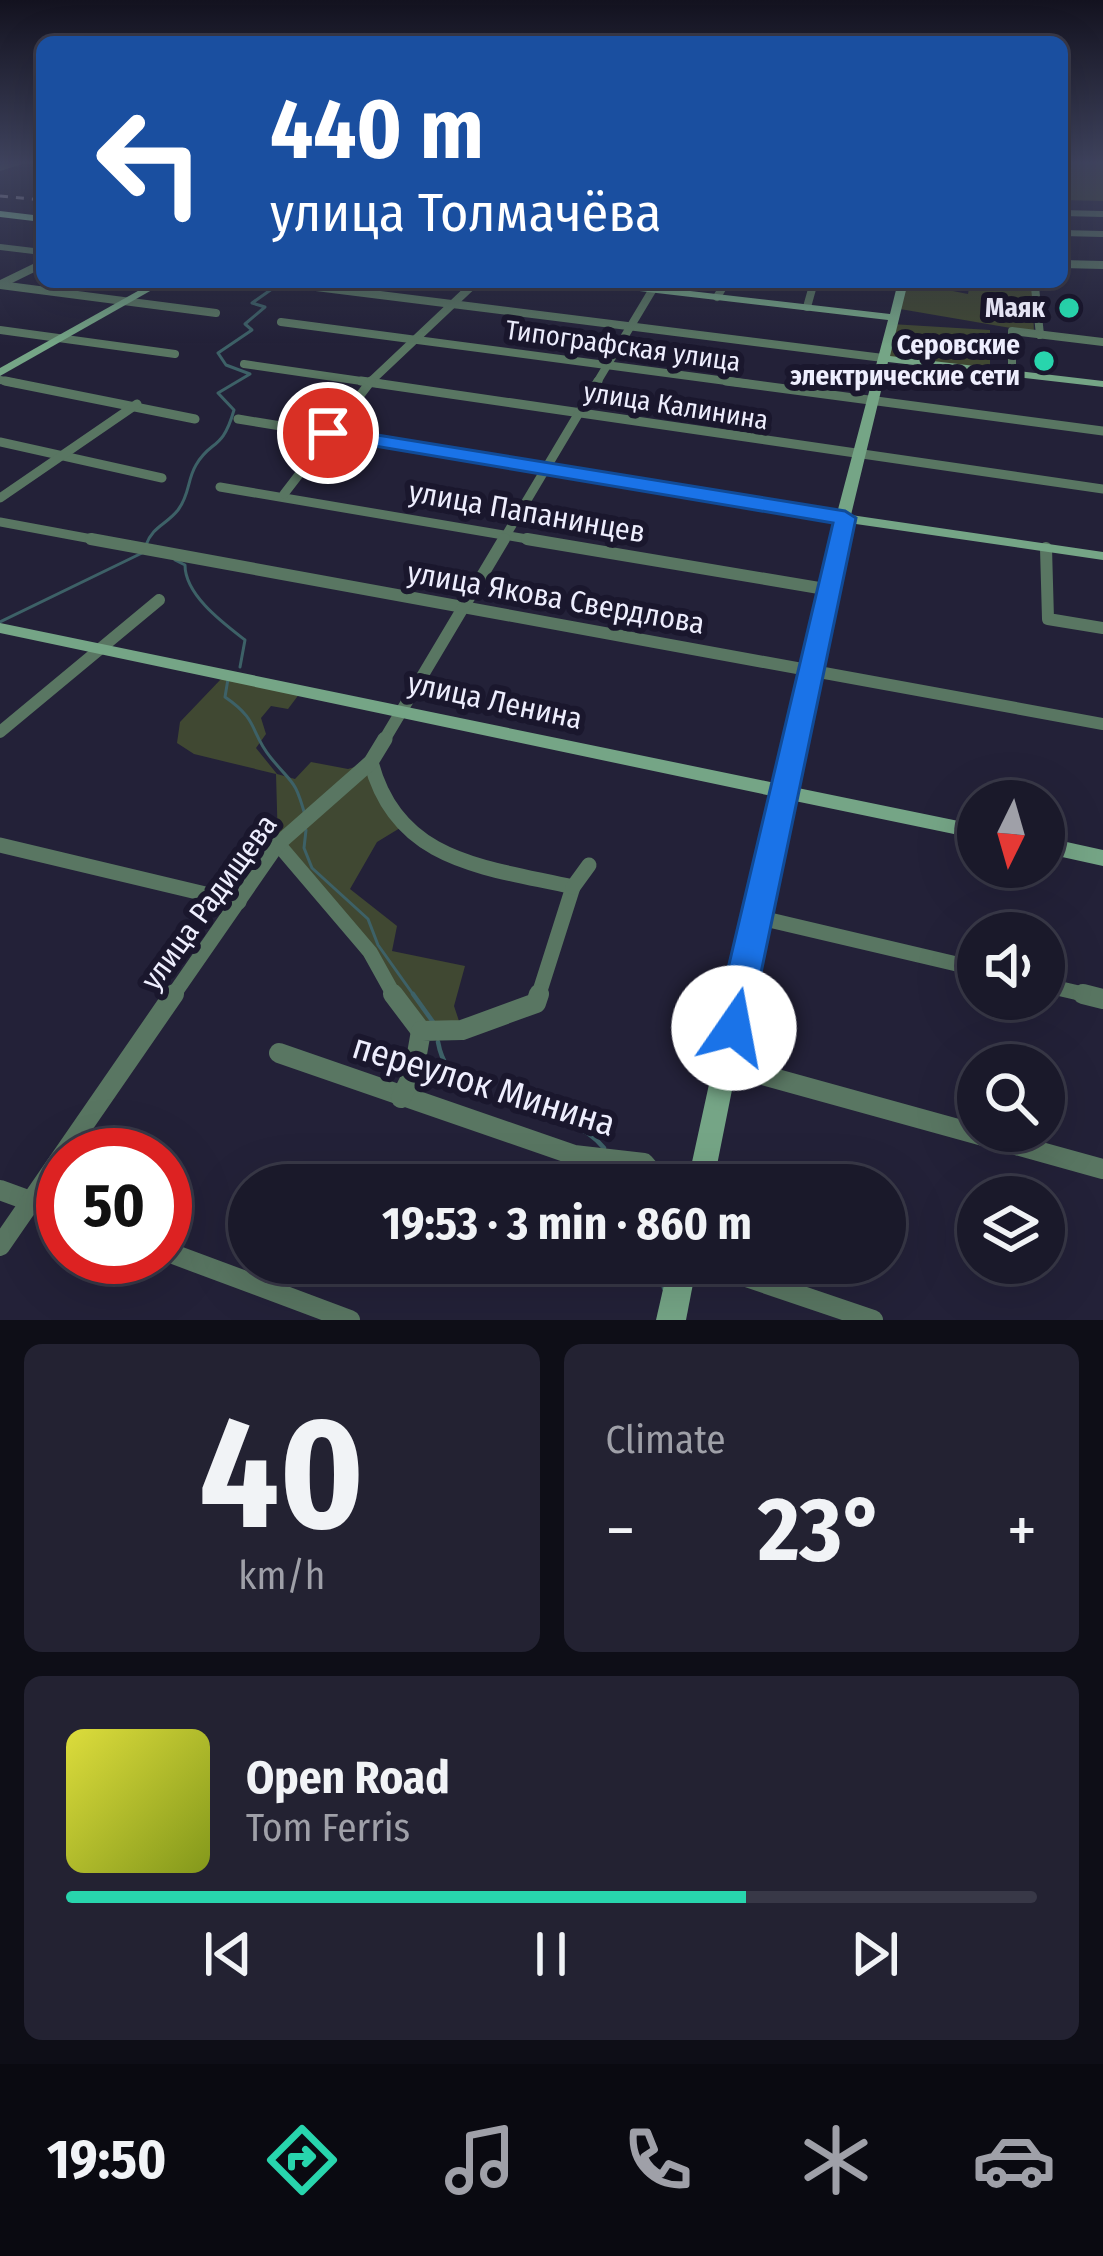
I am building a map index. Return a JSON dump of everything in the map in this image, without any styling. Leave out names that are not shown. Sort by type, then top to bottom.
[{"type":"main road","points":[[0,377],[151,288]]},
{"type":"main road","points":[[659,288],[892,317]]},
{"type":"main road","points":[[704,1164],[825,590],[901,288]]},
{"type":"main road","points":[[883,358],[1103,384]]},
{"type":"main road","points":[[845,518],[1103,556]]},
{"type":"main road","name":"улица Ленина","points":[[0,628],[957,828]]},
{"type":"main road","points":[[1065,850],[1103,858]]},
{"type":"main road","points":[[671,1320],[679,1284]]},
{"type":"street","points":[[1068,233],[1103,234]]},
{"type":"street","points":[[0,247],[36,251]]},
{"type":"street","points":[[1068,263],[1103,265]]},
{"type":"street","points":[[0,285],[36,267]]},
{"type":"street","points":[[0,285],[216,314]]},
{"type":"street","points":[[327,288],[883,358]]},
{"type":"street","points":[[284,494],[313,463],[328,433],[371,381],[470,288]]},
{"type":"street","name":"улица Радищева","points":[[0,1246],[278,844],[371,762],[633,325],[645,288]]},
{"type":"street","points":[[717,297],[722,288]]},
{"type":"street","points":[[807,307],[812,288]]},
{"type":"street","points":[[1031,288],[1037,290],[1040,334]]},
{"type":"street","name":"Типографская улица","points":[[281,322],[1103,431]]},
{"type":"street","points":[[0,330],[175,354]]},
{"type":"street","points":[[1012,373],[1012,332],[1103,342]]},
{"type":"street","name":"улица Калинина","points":[[244,364],[1103,489]]},
{"type":"street","points":[[0,377],[195,418]]},
{"type":"street","points":[[0,498],[138,404]]},
{"type":"street","points":[[238,419],[845,518]]},
{"type":"street","points":[[0,442],[162,478]]},
{"type":"street","name":"улица Папанинцев","points":[[220,487],[284,494],[825,590]]},
{"type":"street","name":"улица Якова Свердлова","points":[[0,522],[1103,724]]},
{"type":"street","points":[[1046,548],[1048,619],[1103,628]]},
{"type":"street","points":[[0,732],[159,600]]},
{"type":"street","points":[[371,762],[383,799],[416,843],[573,886]]},
{"type":"street","points":[[0,844],[239,902]]},
{"type":"street","points":[[278,844],[374,956],[406,1018],[421,1031],[462,1030],[536,1003],[573,886],[589,865]]},
{"type":"street","points":[[758,917],[957,964]]},
{"type":"street","points":[[1065,990],[1103,999]]},
{"type":"street","points":[[401,1098],[414,1071],[421,1031]]},
{"type":"street","name":"переулок Минина","points":[[279,1053],[574,1155],[645,1164]]},
{"type":"street","points":[[725,1065],[1103,1168]]},
{"type":"street","points":[[0,1190],[36,1203]]},
{"type":"street","points":[[192,1261],[350,1320]]},
{"type":"street","points":[[767,1284],[873,1320]]},
{"type":"green space","points":[[905,288],[968,294],[969,288],[1030,288],[1034,332],[900,309]]},
{"type":"green space","points":[[891,324],[990,330],[990,369],[883,358]]},
{"type":"green space","points":[[222,678],[300,693],[288,709],[271,706],[261,718],[266,734],[256,748],[277,774],[295,779],[311,762],[348,769],[371,762],[400,828],[377,842],[350,889],[397,926],[392,951],[465,966],[454,1006],[462,1030],[421,1031],[278,844],[276,774],[194,754],[177,743],[180,722]]},
{"type":"waterway","points":[[146,545],[178,510],[196,465],[230,423],[234,410],[218,393],[250,374],[226,365],[218,353],[252,330],[245,324],[265,307],[252,303],[273,288]]},
{"type":"waterway","points":[[0,622],[142,553]]},
{"type":"waterway","points":[[175,560],[185,565],[191,587],[207,607],[245,640],[240,667]]},
{"type":"waterway","points":[[228,679],[225,697],[244,713],[264,749],[292,783],[305,815]]},
{"type":"waterway","points":[[306,830],[304,848],[312,868],[368,919],[378,945],[415,997]]},
{"type":"waterway","points":[[413,994],[433,1022]]},
{"type":"waterway","points":[[438,1042],[447,1067],[464,1084],[485,1096],[561,1120],[585,1131],[604,1148]]},
{"type":"waterway","points":[[663,1284],[664,1288]]},
{"type":"place","name":"Маяк","points":[[1069,308]]},
{"type":"place","name":"Серовские электрические сети","points":[[1044,361]]},
{"type":"route","points":[[328,433],[845,518],[825,590],[734,1028]]}]
